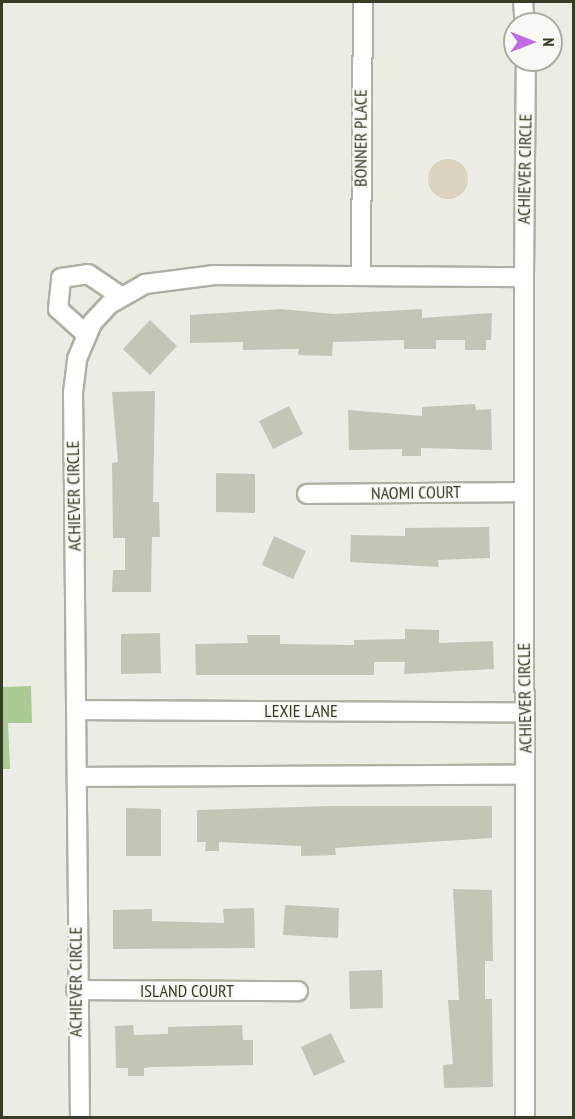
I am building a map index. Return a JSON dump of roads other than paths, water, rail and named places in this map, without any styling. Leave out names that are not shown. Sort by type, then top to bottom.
[{"type":"street","name":"BONNER PLACE","points":[[361,275],[363,2]]},
{"type":"street","name":"ACHIEVER CIRCLE","points":[[525,1118],[526,72]]},
{"type":"street","points":[[87,335],[58,309],[61,278],[88,274],[122,297]]},
{"type":"street","name":"ACHIEVER CIRCLE","points":[[80,1118],[76,990],[77,777],[73,393],[92,323],[122,297],[145,284],[214,275],[524,278]]},
{"type":"street","name":"NAOMI COURT","points":[[307,494],[524,492]]},
{"type":"street","name":"LEXIE LANE","points":[[76,710],[525,712]]},
{"type":"street","points":[[77,777],[525,775]]},
{"type":"street","name":"ISLAND COURT","points":[[76,990],[298,991]]}]
